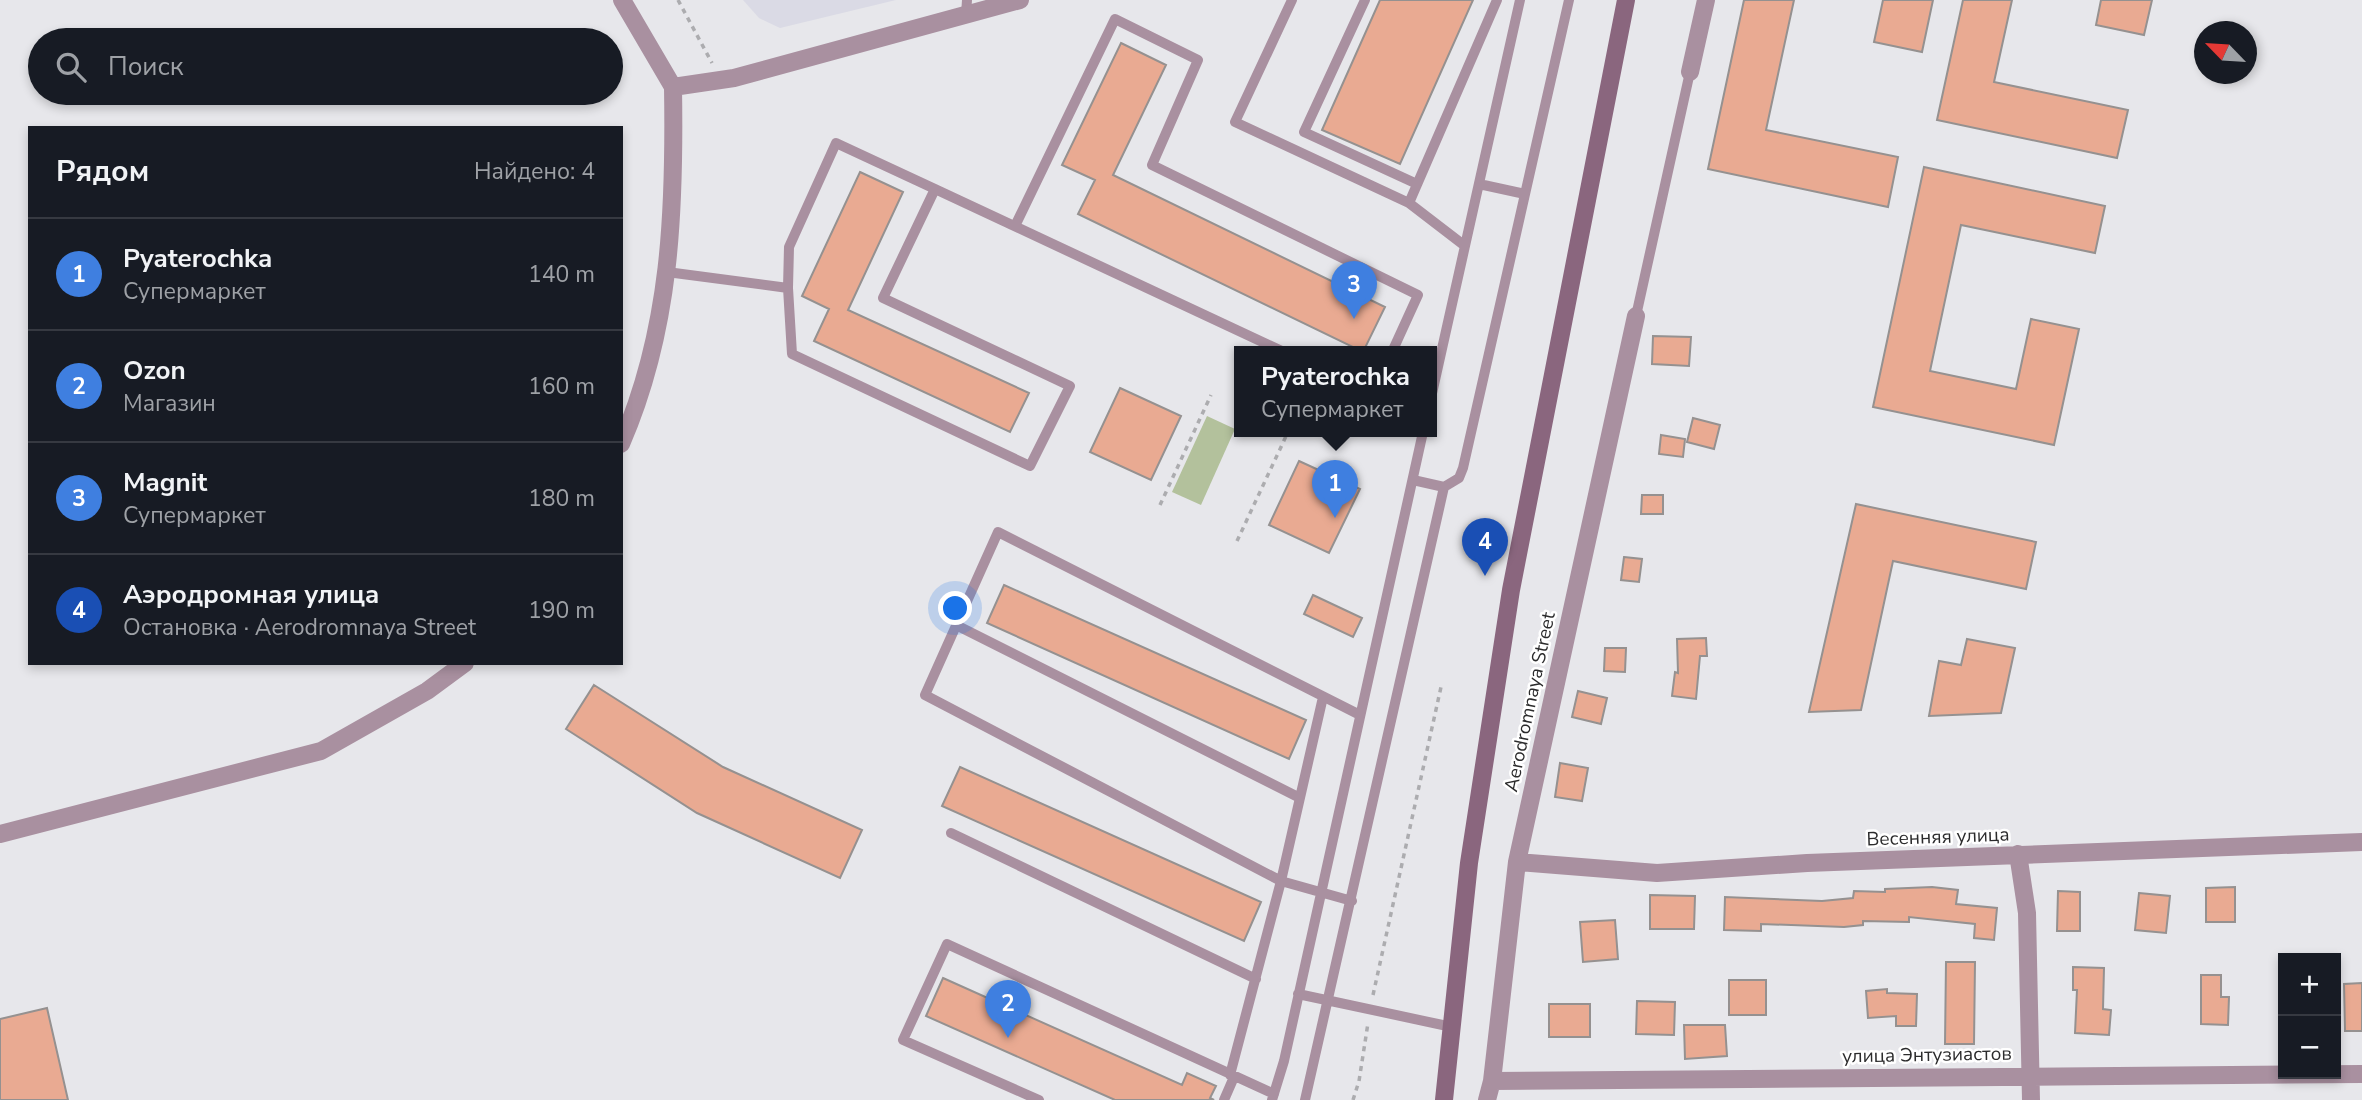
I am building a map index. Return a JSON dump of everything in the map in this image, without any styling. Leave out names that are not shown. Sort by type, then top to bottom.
[{"type":"street","points":[[622,0],[673,87],[674,166],[664,302],[632,419],[623,439]]},
{"type":"street","points":[[673,87],[721,80],[966,7],[1020,0]]},
{"type":"street","points":[[1444,1100],[1469,863],[1510,590],[1626,0]]},
{"type":"street","points":[[1690,72],[1706,0]]},
{"type":"street","name":"Aerodromnaya Street","points":[[1487,1100],[1492,1081],[1517,862],[1636,316]]},
{"type":"street","points":[[0,834],[321,751],[427,691],[462,665]]},
{"type":"street","name":"Весенняя улица","points":[[1517,862],[1657,873],[2018,854],[2362,842]]},
{"type":"street","points":[[2018,854],[2028,913],[2031,1100]]},
{"type":"street","name":"улица Энтузиастов","points":[[1492,1081],[2362,1074]]},
{"type":"lane","points":[[1292,0],[1235,122],[1409,202],[1465,246]]},
{"type":"lane","points":[[1365,0],[1304,132],[1417,184]]},
{"type":"lane","points":[[1437,371],[1520,0]]},
{"type":"lane","points":[[1413,480],[1444,487],[1459,478],[1463,468],[1569,0]]},
{"type":"lane","points":[[1409,202],[1495,3],[1517,12]]},
{"type":"lane","points":[[1014,226],[1115,19],[1198,60],[1152,165],[1418,295],[1395,346]]},
{"type":"lane","points":[[1636,316],[1690,72]]},
{"type":"lane","points":[[935,189],[883,298],[1070,386],[1030,466],[792,354],[788,288],[789,247],[836,143],[935,189],[1271,346]]},
{"type":"lane","points":[[1479,184],[1525,194]]},
{"type":"lane","points":[[667,272],[788,288]]},
{"type":"lane","points":[[1039,1100],[903,1040],[947,944],[1273,1097],[1422,437]]},
{"type":"lane","points":[[1305,1100],[1444,487]]},
{"type":"lane","points":[[1352,901],[1281,881],[925,695],[998,532],[1360,715]]},
{"type":"lane","points":[[956,625],[1300,798]]},
{"type":"lane","points":[[1224,1100],[1281,881],[1323,697]]},
{"type":"lane","points":[[951,833],[1255,979]]},
{"type":"lane","points":[[1298,994],[1451,1027]]},
{"type":"path","points":[[678,0],[721,80]]},
{"type":"path","points":[[1160,505],[1211,395]]},
{"type":"path","points":[[1237,541],[1286,437]]},
{"type":"path","points":[[1353,1100],[1359,1081],[1370,1010],[1441,687]]},
{"type":"shaded area","points":[[743,0],[896,0],[780,28],[759,18]]},
{"type":"green space","points":[[1207,416],[1234,429],[1201,505],[1172,492]]},
{"type":"building","points":[[1380,0],[1473,0],[1400,164],[1322,130]]},
{"type":"building","points":[[1744,0],[1794,0],[1766,130],[1898,157],[1888,207],[1708,169]]},
{"type":"building","points":[[1883,0],[1933,0],[1922,52],[1874,42]]},
{"type":"building","points":[[1963,0],[2012,0],[1994,82],[2128,110],[2117,158],[1937,120]]},
{"type":"building","points":[[2101,0],[2152,0],[2144,35],[2096,25]]},
{"type":"building","points":[[1121,43],[1166,65],[1113,175],[1385,307],[1366,346],[1351,346],[1078,214],[1095,180],[1062,165]]},
{"type":"building","points":[[1924,167],[2105,206],[2095,253],[1961,225],[1930,371],[2016,389],[2031,319],[2079,329],[2054,445],[1873,407]]},
{"type":"building","points":[[860,172],[903,192],[848,310],[1029,393],[1010,432],[814,341],[829,309],[802,296]]},
{"type":"building","points":[[1653,336],[1691,337],[1689,366],[1652,364]]},
{"type":"building","points":[[1120,388],[1181,416],[1151,480],[1090,452]]},
{"type":"building","points":[[1693,418],[1720,425],[1714,449],[1687,442]]},
{"type":"building","points":[[1661,435],[1685,439],[1683,457],[1659,454]]},
{"type":"building","points":[[1299,461],[1360,489],[1329,553],[1269,525]]},
{"type":"building","points":[[1642,495],[1663,495],[1663,514],[1641,514]]},
{"type":"building","points":[[1856,504],[2036,542],[2026,589],[1893,561],[1861,710],[1809,712]]},
{"type":"building","points":[[1624,557],[1642,559],[1639,582],[1621,580]]},
{"type":"building","points":[[1004,585],[1306,720],[1289,759],[987,623]]},
{"type":"building","points":[[1313,595],[1362,618],[1353,637],[1304,614]]},
{"type":"building","points":[[1706,638],[1707,656],[1700,656],[1696,699],[1672,696],[1675,672],[1678,673],[1677,639]]},
{"type":"building","points":[[1967,639],[2015,648],[2001,713],[1929,716],[1939,661],[1961,665]]},
{"type":"building","points":[[1605,648],[1626,648],[1625,672],[1604,671]]},
{"type":"building","points":[[594,685],[723,767],[862,830],[840,878],[697,813],[566,729]]},
{"type":"building","points":[[1578,691],[1607,698],[1601,724],[1572,717]]},
{"type":"building","points":[[1560,763],[1588,768],[1582,801],[1555,797]]},
{"type":"building","points":[[960,767],[1261,902],[1244,941],[942,806]]},
{"type":"building","points":[[1932,887],[1958,890],[1956,904],[1997,908],[1994,940],[1974,938],[1975,924],[1909,917],[1909,922],[1863,921],[1863,925],[1844,927],[1761,924],[1761,931],[1724,930],[1725,897],[1822,901],[1853,898],[1854,891],[1885,892],[1885,889]]},
{"type":"building","points":[[2235,887],[2235,922],[2206,922],[2206,888]]},
{"type":"building","points":[[2058,891],[2080,892],[2080,931],[2057,931]]},
{"type":"building","points":[[2139,893],[2170,896],[2166,933],[2135,930]]},
{"type":"building","points":[[1650,895],[1695,896],[1694,929],[1650,929]]},
{"type":"building","points":[[1615,920],[1618,959],[1583,962],[1580,922]]},
{"type":"building","points":[[1946,962],[1975,962],[1974,1044],[1945,1044]]},
{"type":"building","points":[[2073,967],[2104,968],[2103,1009],[2111,1010],[2109,1035],[2075,1033],[2077,990],[2073,990]]},
{"type":"building","points":[[2201,975],[2221,975],[2221,997],[2229,997],[2228,1025],[2201,1024]]},
{"type":"building","points":[[943,978],[1182,1085],[1187,1073],[1216,1086],[1210,1098],[1214,1100],[1115,1100],[926,1016]]},
{"type":"building","points":[[1729,980],[1766,980],[1766,1015],[1729,1015]]},
{"type":"building","points":[[2362,983],[2362,1031],[2345,1031],[2344,984]]},
{"type":"building","points":[[1887,989],[1887,993],[1917,994],[1916,1026],[1896,1026],[1896,1016],[1868,1018],[1866,991]]},
{"type":"building","points":[[1637,1001],[1675,1002],[1674,1035],[1636,1034]]},
{"type":"building","points":[[1549,1004],[1590,1004],[1590,1037],[1549,1037]]},
{"type":"building","points":[[47,1008],[68,1100],[0,1100],[0,1019]]},
{"type":"building","points":[[1684,1025],[1725,1025],[1727,1056],[1685,1059]]},
{"type":"place","name":"Magnit","points":[[1354,319]]},
{"type":"place","name":"Pyaterochka","points":[[1335,518]]},
{"type":"place","name":"Аэродромная улица","points":[[1485,576]]},
{"type":"place","name":"Ozon","points":[[1008,1038]]}]
